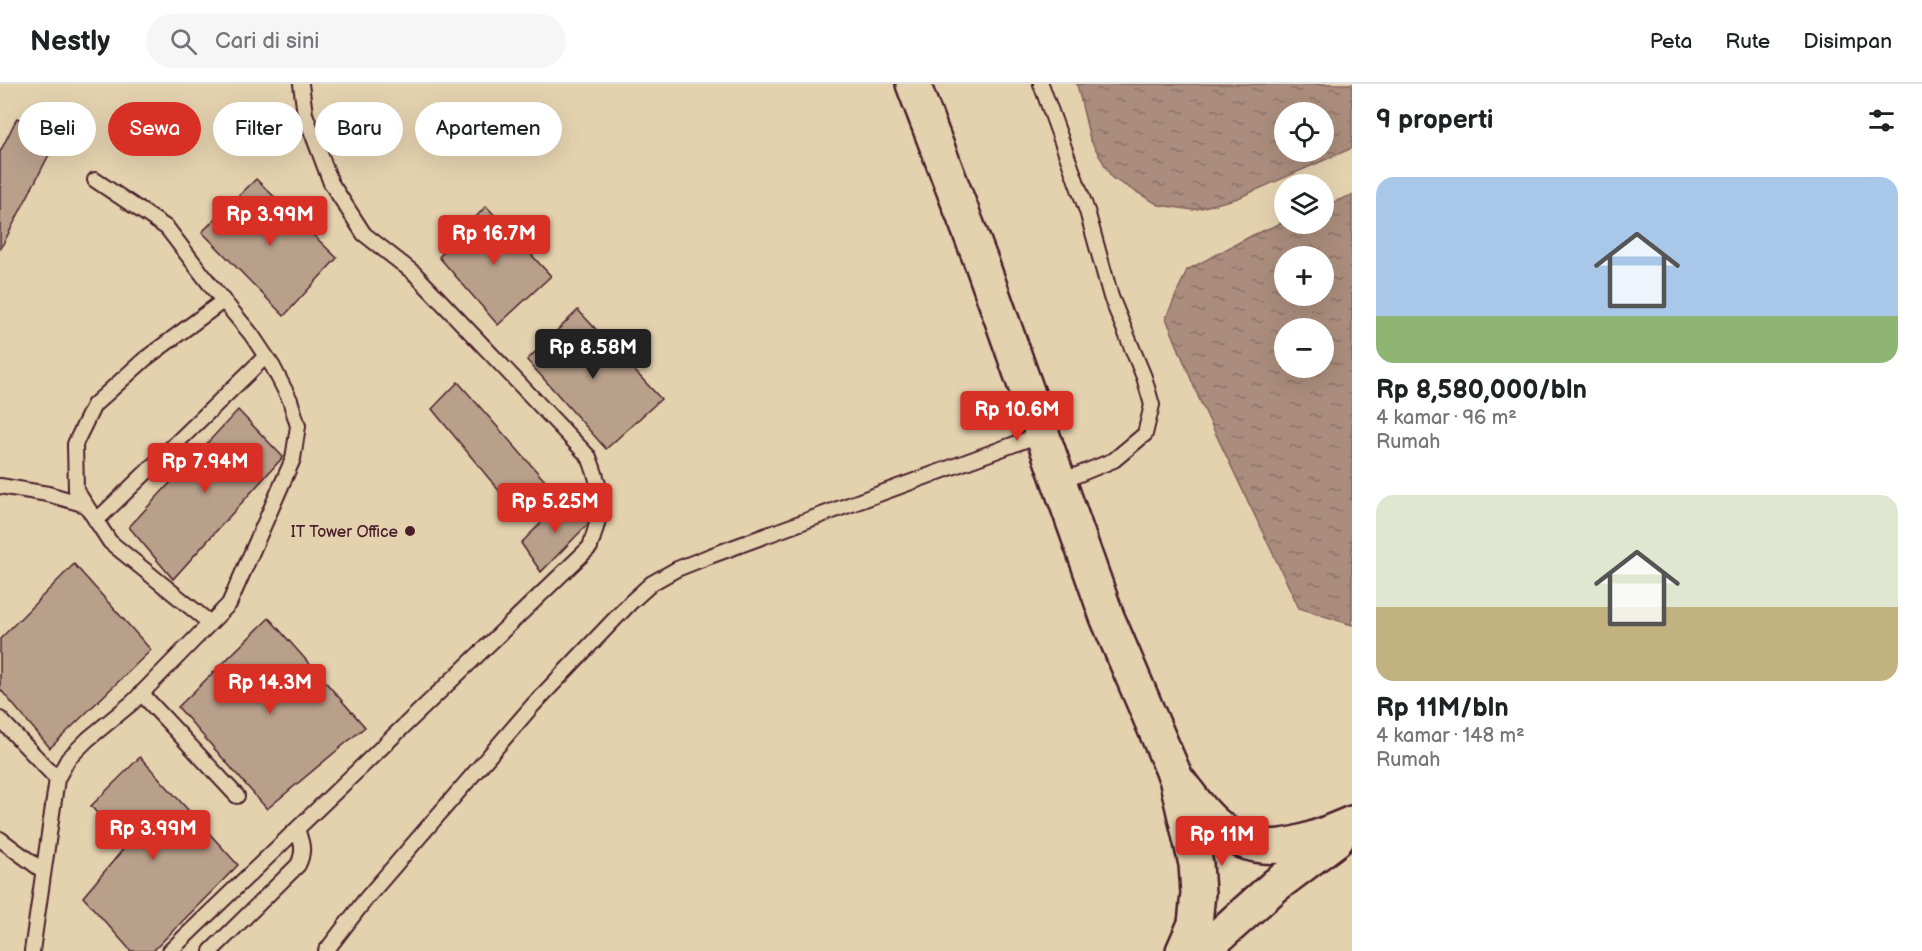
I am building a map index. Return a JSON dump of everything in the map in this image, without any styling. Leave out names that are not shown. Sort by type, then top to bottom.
[{"type":"street","points":[[913,84],[982,264],[1107,617],[1176,778],[1196,864],[1195,924],[1183,951]]},
{"type":"street","points":[[1176,778],[1215,824],[1235,838],[1252,845],[1275,848],[1300,843],[1352,823]]},
{"type":"street","points":[[1202,951],[1276,885],[1352,828]]},
{"type":"lane","points":[[170,951],[590,547],[598,524],[602,497],[589,457],[414,273],[364,234],[331,183],[305,114],[301,84]]},
{"type":"lane","points":[[1041,84],[1087,211],[1111,297],[1144,377],[1152,405],[1145,434],[1114,460],[1059,482]]},
{"type":"lane","points":[[32,951],[57,779],[68,759],[141,693],[229,604],[293,459],[298,426],[290,400],[266,356],[167,228],[95,180]]},
{"type":"lane","points":[[210,623],[111,542],[76,490],[75,444],[94,405],[145,359],[223,301]]},
{"type":"lane","points":[[96,521],[266,356]]},
{"type":"lane","points":[[326,951],[365,900],[533,705],[652,583],[677,569],[710,556],[1042,434]]},
{"type":"lane","points":[[0,486],[48,494],[86,505]]},
{"type":"lane","points":[[141,693],[237,796]]},
{"type":"lane","points":[[0,719],[57,779]]},
{"type":"lane","points":[[211,951],[298,865],[303,844],[297,829]]},
{"type":"lane","points":[[0,839],[43,871]]},
{"type":"water","points":[[1077,84],[1352,84],[1352,148],[1334,156],[1334,102],[1274,102],[1274,162],[1320,162],[1293,174],[1274,174],[1274,182],[1238,198],[1193,210],[1159,205],[1112,178],[1090,139]]},
{"type":"water","points":[[1352,195],[1352,625],[1299,608],[1200,401],[1166,318],[1187,270],[1274,226],[1274,234],[1334,234],[1334,202]]},
{"type":"building","points":[[17,118],[18,156],[48,156],[0,250],[0,152]]},
{"type":"building","points":[[256,179],[337,258],[284,316],[202,232]]},
{"type":"building","points":[[486,206],[551,276],[498,325],[439,257]]},
{"type":"building","points":[[578,310],[661,399],[606,449],[527,360]]},
{"type":"building","points":[[458,382],[553,490],[523,520],[432,409]]},
{"type":"building","points":[[238,410],[283,457],[173,579],[129,527]]},
{"type":"building","points":[[568,496],[589,523],[541,572],[521,543]]},
{"type":"building","points":[[74,564],[151,650],[50,748],[0,689],[0,639]]},
{"type":"building","points":[[269,618],[365,727],[267,809],[178,707]]},
{"type":"building","points":[[140,757],[238,865],[153,951],[131,951],[83,897],[125,847],[91,806]]},
{"type":"place","name":"IT Tower Office","points":[[410,531]]}]
